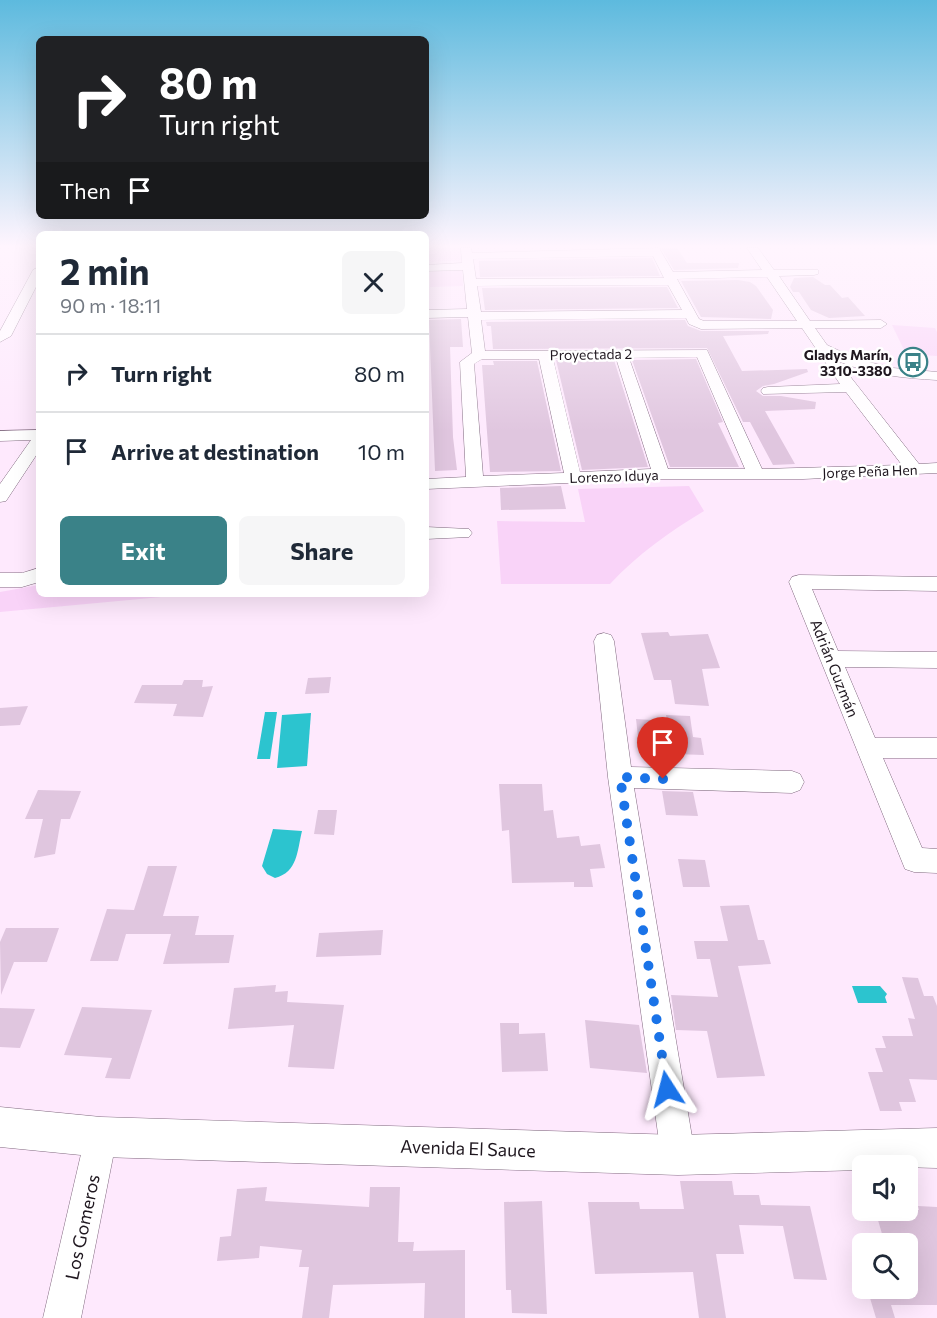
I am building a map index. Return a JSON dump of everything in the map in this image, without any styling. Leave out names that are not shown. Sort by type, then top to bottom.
[{"type":"street","points":[[0,338],[4,336],[18,310]]},
{"type":"street","points":[[474,310],[479,355],[467,362],[475,482]]},
{"type":"street","points":[[687,310],[693,321],[704,326],[881,324]]},
{"type":"street","points":[[796,310],[850,388],[915,470]]},
{"type":"street","points":[[429,314],[689,314]]},
{"type":"street","points":[[825,349],[854,363],[879,371],[937,376]]},
{"type":"street","name":"Proyectada 2","points":[[479,355],[702,352],[755,472]]},
{"type":"street","points":[[621,353],[661,474]]},
{"type":"street","points":[[545,354],[573,477]]},
{"type":"street","points":[[768,391],[850,388]]},
{"type":"street","points":[[0,436],[36,437]]},
{"type":"street","points":[[0,497],[36,442]]},
{"type":"street","name":"Jorge Peña Hen","points":[[803,474],[937,468]]},
{"type":"street","name":"Lorenzo Iduya","points":[[429,484],[661,474],[755,472],[803,474]]},
{"type":"street","points":[[429,533],[463,533]]},
{"type":"street","points":[[0,580],[22,580],[36,576]]},
{"type":"street","name":"Adrián Guzmán","points":[[937,584],[799,582],[914,860],[937,861]]},
{"type":"street","points":[[604,641],[620,777],[678,1155]]},
{"type":"street","points":[[831,658],[937,660]]},
{"type":"street","points":[[867,748],[937,748]]},
{"type":"street","points":[[620,777],[792,782]]},
{"type":"street","name":"Avenida El Sauce","points":[[0,1127],[101,1137],[678,1155],[937,1148]]},
{"type":"street","name":"Los Gomeros","points":[[62,1318],[101,1137]]},
{"type":"shaded area","points":[[892,325],[935,328],[937,356],[906,354]]},
{"type":"shaded area","points":[[689,486],[704,511],[654,544],[610,584],[501,584],[497,521],[585,522],[578,489]]},
{"type":"shaded area","points":[[36,586],[36,597],[162,597],[0,612],[0,592]]},
{"type":"water","points":[[265,712],[277,712],[270,759],[257,759]]},
{"type":"water","points":[[311,713],[307,766],[277,768],[282,715]]},
{"type":"water","points":[[273,829],[302,831],[292,866],[283,875],[275,878],[267,874],[262,866]]},
{"type":"water","points":[[852,986],[880,986],[887,994],[885,997],[887,1003],[858,1003]]},
{"type":"building","points":[[697,310],[773,310],[771,319],[701,317]]},
{"type":"building","points":[[811,310],[859,310],[865,316],[829,318]]},
{"type":"building","points":[[461,319],[463,347],[450,347],[453,437],[457,470],[435,471],[429,320]]},
{"type":"building","points":[[685,320],[688,326],[701,331],[769,331],[768,334],[723,336],[742,371],[807,369],[808,372],[763,386],[756,391],[763,396],[781,396],[816,402],[815,409],[765,411],[795,464],[773,465],[750,422],[743,422],[707,348],[493,349],[491,326],[487,326],[486,322]]},
{"type":"building","points":[[696,359],[723,422],[718,423],[739,467],[670,467],[632,360]]},
{"type":"building","points":[[556,360],[614,360],[648,467],[582,470]]},
{"type":"building","points":[[493,361],[537,361],[561,471],[490,472],[482,365],[494,365]]},
{"type":"building","points":[[561,486],[566,509],[501,510],[500,488]]},
{"type":"building","points":[[668,632],[670,636],[708,634],[720,668],[702,669],[709,706],[675,704],[671,680],[654,680],[641,633]]},
{"type":"building","points":[[331,677],[329,693],[305,694],[308,678]]},
{"type":"building","points":[[184,680],[203,680],[202,687],[213,686],[203,717],[173,716],[177,704],[134,703],[142,685],[182,685]]},
{"type":"building","points":[[28,706],[20,725],[0,726],[0,708]]},
{"type":"building","points":[[666,715],[690,716],[693,737],[701,738],[704,755],[674,754],[671,738],[638,737],[636,719],[667,721]]},
{"type":"building","points":[[499,784],[542,784],[544,811],[553,810],[557,838],[579,836],[581,846],[600,844],[605,868],[590,869],[593,887],[574,887],[574,882],[512,883],[509,830],[502,831]]},
{"type":"building","points":[[38,790],[81,791],[70,819],[61,819],[55,854],[34,858],[43,819],[25,819]]},
{"type":"building","points":[[662,791],[693,792],[698,816],[666,815]]},
{"type":"building","points":[[318,810],[337,810],[334,835],[314,834]]},
{"type":"building","points":[[678,859],[705,860],[710,887],[683,887]]},
{"type":"building","points":[[148,866],[177,866],[163,916],[199,916],[195,935],[234,935],[229,963],[163,964],[171,934],[126,934],[118,961],[90,961],[107,909],[134,910]]},
{"type":"building","points":[[749,905],[758,940],[764,940],[771,964],[738,966],[765,1076],[717,1078],[707,1031],[676,1030],[671,995],[718,997],[710,959],[697,959],[694,941],[728,941],[720,906]]},
{"type":"building","points":[[6,928],[59,928],[47,962],[14,962],[1,995],[0,942]]},
{"type":"building","points":[[383,930],[381,955],[316,957],[319,933]]},
{"type":"building","points":[[902,977],[918,978],[924,996],[933,996],[937,1006],[937,1080],[909,1079],[916,1102],[899,1102],[902,1111],[880,1111],[868,1072],[883,1072],[875,1048],[886,1048],[882,1036],[913,1036],[908,1018],[915,1019]]},
{"type":"building","points":[[276,985],[275,992],[288,991],[287,1002],[344,1005],[334,1069],[288,1067],[294,1025],[228,1029],[234,988]]},
{"type":"building","points":[[82,1007],[152,1010],[130,1079],[105,1078],[112,1058],[64,1055]]},
{"type":"building","points":[[0,1008],[35,1009],[20,1048],[0,1047]]},
{"type":"building","points":[[585,1020],[639,1025],[647,1073],[590,1068]]},
{"type":"building","points":[[500,1023],[519,1023],[519,1034],[545,1033],[548,1071],[502,1072]]},
{"type":"building","points":[[680,1181],[732,1181],[734,1195],[759,1195],[761,1205],[810,1206],[827,1280],[794,1279],[783,1226],[739,1225],[744,1254],[716,1254],[726,1318],[699,1318],[693,1272],[595,1274],[588,1202],[639,1202],[640,1209],[684,1209]]},
{"type":"building","points":[[267,1187],[265,1201],[369,1207],[370,1187],[400,1187],[398,1242],[414,1242],[413,1251],[465,1250],[465,1318],[424,1318],[425,1283],[333,1285],[329,1318],[302,1318],[309,1267],[299,1267],[302,1250],[260,1246],[259,1258],[217,1261],[220,1237],[231,1236],[237,1189]]},
{"type":"building","points":[[542,1201],[547,1314],[512,1313],[511,1290],[506,1290],[504,1202]]},
{"type":"building","points":[[918,1206],[937,1207],[937,1305],[891,1305],[895,1318],[876,1318],[870,1299],[918,1299],[918,1233],[882,1233],[878,1221],[918,1221]]},
{"type":"place","name":"Gladys Marín, 3310-3380","points":[[913,362]]},
{"type":"route","points":[[663,779],[620,777],[667,1089]]}]
